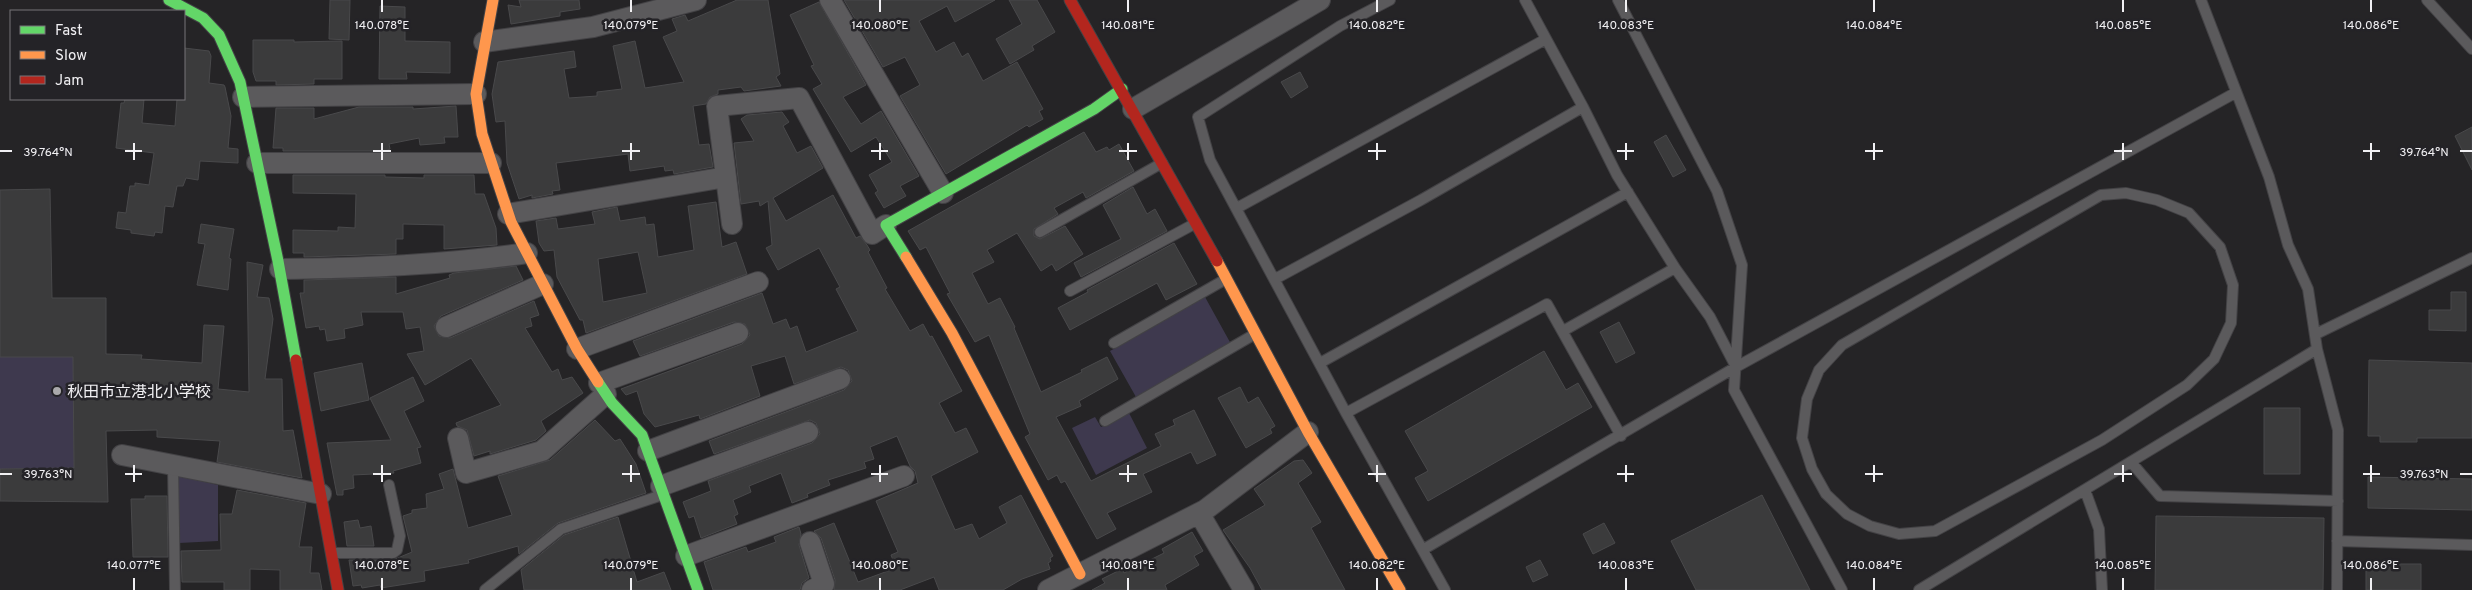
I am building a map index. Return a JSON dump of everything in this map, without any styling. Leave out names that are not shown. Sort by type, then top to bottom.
[{"type":"street","points":[[169,0],[203,18],[219,35],[240,82],[280,269],[338,590]]},
{"type":"street","points":[[493,0],[476,94],[482,134],[508,214],[577,349],[603,389],[642,435],[698,590]]},
{"type":"street","points":[[484,42],[593,27],[696,0]]},
{"type":"street","points":[[830,0],[943,193]]},
{"type":"street","points":[[1070,0],[1197,223],[1308,432],[1400,590]]},
{"type":"street","points":[[1133,109],[1320,0]]},
{"type":"street","points":[[732,224],[717,106],[799,98],[872,234],[1094,109],[1122,89]]},
{"type":"street","points":[[243,97],[476,94]]},
{"type":"street","points":[[257,163],[491,163]]},
{"type":"street","points":[[508,214],[726,178]]},
{"type":"street","points":[[886,225],[952,333],[1075,581]]},
{"type":"street","points":[[280,269],[370,268],[475,260],[527,252]]},
{"type":"street","points":[[577,349],[758,282]]},
{"type":"street","points":[[446,327],[543,284]]},
{"type":"street","points":[[458,438],[466,473],[542,451],[603,389],[738,333]]},
{"type":"street","points":[[648,451],[840,379]]},
{"type":"street","points":[[663,490],[808,432]]},
{"type":"street","points":[[1048,590],[1075,581],[1199,513],[1308,432]]},
{"type":"street","points":[[122,455],[320,494]]},
{"type":"street","points":[[686,556],[904,476]]},
{"type":"street","points":[[1199,513],[1244,590]]},
{"type":"street","points":[[810,542],[824,584],[812,590]]},
{"type":"lane","points":[[1390,0],[1340,26],[1198,117],[1210,160],[1346,413],[1424,549],[1445,590]]},
{"type":"lane","points":[[1526,0],[1617,175],[1675,268],[1710,317],[1736,367]]},
{"type":"lane","points":[[1618,0],[1716,191],[1742,265],[1734,390],[1842,590]]},
{"type":"lane","points":[[2201,0],[2268,178],[2288,245],[2308,289],[2317,349],[2333,402],[2338,430],[2337,590]]},
{"type":"lane","points":[[2427,0],[2472,49]]},
{"type":"lane","points":[[1237,208],[1546,39]]},
{"type":"lane","points":[[1424,549],[1621,436],[1736,367],[2235,93]]},
{"type":"lane","points":[[1275,279],[1421,200],[1583,107]]},
{"type":"lane","points":[[1040,232],[1162,163]]},
{"type":"lane","points":[[1320,363],[1628,192]]},
{"type":"lane","points":[[2126,193],[2157,200],[2189,213],[2220,247],[2233,285],[2231,323],[2214,359],[2187,385],[2102,440],[1935,531],[1899,534],[1870,526],[1854,518],[1847,514],[1826,494],[1812,469],[1802,438],[1807,398],[1819,370],[1842,345],[2101,195],[2126,193]]},
{"type":"lane","points":[[1070,291],[1197,223]]},
{"type":"lane","points":[[2316,334],[2472,258]]},
{"type":"lane","points":[[1563,332],[1675,268]]},
{"type":"lane","points":[[1114,343],[1227,278]]},
{"type":"lane","points":[[1346,413],[1547,304],[1621,436]]},
{"type":"lane","points":[[1105,421],[1256,333]]},
{"type":"lane","points":[[1920,590],[2317,349]]},
{"type":"lane","points":[[2131,462],[2160,496],[2338,501]]},
{"type":"lane","points":[[173,465],[175,590]]},
{"type":"lane","points":[[331,552],[393,553],[397,550],[400,536],[389,485]]},
{"type":"lane","points":[[485,590],[561,529],[663,490]]},
{"type":"lane","points":[[2085,490],[2099,529],[2102,590]]},
{"type":"lane","points":[[2337,541],[2472,545]]},
{"type":"shaded area","points":[[1205,297],[1231,344],[1136,397],[1110,351]]},
{"type":"shaded area","points":[[73,333],[74,468],[0,469],[0,357],[67,357]]},
{"type":"shaded area","points":[[1129,413],[1147,448],[1096,475],[1072,428],[1095,417],[1101,427]]},
{"type":"shaded area","points":[[179,476],[218,485],[218,541],[179,543]]},
{"type":"building","points":[[330,0],[350,0],[349,40],[329,39]]},
{"type":"building","points":[[519,0],[579,0],[580,9],[560,12],[560,16],[511,24],[508,5],[521,7]]},
{"type":"building","points":[[737,0],[768,0],[780,74],[776,77],[781,86],[744,91],[741,87],[718,90],[718,94],[710,97],[706,104],[693,106],[699,145],[709,144],[713,167],[674,174],[673,170],[665,171],[664,166],[630,171],[628,154],[556,163],[560,190],[552,191],[553,194],[532,198],[532,195],[519,199],[507,163],[505,121],[496,122],[492,94],[498,62],[574,51],[576,67],[564,69],[569,98],[597,96],[597,92],[622,89],[613,46],[635,41],[645,88],[684,82],[663,37],[677,31],[672,19],[685,15],[688,21]]},
{"type":"building","points":[[844,0],[995,0],[955,22],[947,6],[919,21],[936,52],[954,42],[962,57],[968,53],[983,81],[1017,62],[1043,109],[1039,111],[1043,119],[1029,127],[1027,125],[946,174],[900,96],[920,85],[905,57],[883,67]]},
{"type":"building","points":[[1009,0],[1037,0],[1055,32],[1032,46],[1034,50],[1010,64],[996,39],[1022,24]]},
{"type":"building","points":[[819,2],[866,85],[843,97],[861,124],[881,111],[919,176],[900,186],[906,196],[884,208],[875,193],[878,191],[869,175],[892,162],[876,137],[851,152],[813,89],[822,84],[811,66],[814,65],[790,15]]},
{"type":"building","points":[[380,6],[405,7],[405,41],[450,42],[450,73],[406,72],[407,79],[379,79]]},
{"type":"building","points":[[253,40],[294,40],[294,42],[342,41],[342,79],[314,79],[314,84],[276,85],[276,81],[256,81],[253,72]]},
{"type":"building","points":[[185,48],[209,51],[211,56],[209,83],[224,85],[225,87],[231,116],[228,148],[238,149],[238,163],[200,161],[198,180],[186,178],[183,186],[177,186],[173,207],[165,206],[162,233],[155,232],[154,236],[131,233],[131,230],[116,228],[118,212],[126,213],[130,186],[135,186],[135,183],[149,185],[154,153],[116,148],[121,103],[124,103],[125,100],[144,100],[142,123],[175,126],[177,100],[185,100]]},
{"type":"building","points":[[1300,72],[1308,87],[1291,98],[1281,82]]},
{"type":"building","points":[[456,106],[458,137],[444,137],[445,143],[420,145],[419,138],[389,144],[390,149],[386,151],[283,151],[283,148],[273,148],[276,108],[314,108],[314,119],[359,107],[413,107],[413,109]]},
{"type":"building","points":[[782,112],[789,122],[783,126],[797,153],[811,146],[823,168],[773,198],[786,221],[833,195],[856,238],[860,236],[870,250],[868,252],[887,288],[885,289],[910,331],[923,324],[930,337],[932,336],[962,391],[939,403],[955,433],[966,428],[978,452],[931,476],[955,530],[972,524],[979,539],[1007,523],[999,507],[1021,495],[1053,556],[1048,563],[1050,569],[1022,579],[1003,590],[939,590],[934,577],[900,590],[834,590],[835,580],[821,538],[814,531],[834,523],[858,582],[896,568],[891,555],[898,552],[876,501],[918,483],[915,471],[910,466],[897,436],[870,447],[874,459],[864,462],[866,468],[828,480],[830,485],[807,494],[808,497],[792,503],[781,473],[749,486],[751,492],[733,500],[738,514],[734,516],[737,524],[701,538],[694,516],[689,518],[683,502],[711,491],[708,481],[812,443],[820,434],[816,423],[810,420],[714,454],[709,441],[844,390],[852,381],[848,370],[841,367],[794,384],[785,356],[751,366],[760,396],[700,419],[699,415],[655,427],[644,414],[637,391],[626,395],[621,389],[742,344],[750,335],[745,324],[734,322],[640,356],[633,341],[762,293],[773,324],[786,319],[790,329],[797,326],[806,352],[858,331],[836,289],[840,287],[819,248],[778,270],[766,248],[772,245],[768,201],[760,206],[759,201],[741,204],[734,143],[754,141],[741,119],[747,115]]},
{"type":"building","points":[[2472,127],[2472,170],[2455,136]]},
{"type":"building","points":[[1084,132],[1096,152],[1107,147],[1109,150],[1119,144],[1134,171],[1086,198],[1083,192],[1054,208],[1058,214],[1034,229],[1034,236],[1040,239],[1065,226],[1083,254],[1056,271],[1052,264],[1041,271],[1017,233],[987,250],[994,262],[972,273],[988,304],[1000,298],[1015,327],[1041,392],[1082,372],[1081,370],[1107,357],[1118,379],[1079,401],[1081,406],[1056,417],[1091,481],[1161,446],[1155,434],[1175,425],[1173,420],[1194,410],[1216,455],[1197,464],[1191,452],[1143,474],[1152,492],[1107,513],[1116,529],[1097,539],[1065,481],[1061,483],[1057,475],[1048,480],[1025,437],[1030,434],[989,335],[975,342],[947,294],[950,293],[926,247],[920,250],[908,231]]},
{"type":"building","points":[[1666,135],[1686,170],[1673,177],[1654,142]]},
{"type":"building","points":[[293,175],[385,175],[385,177],[424,178],[424,175],[474,175],[475,194],[484,194],[496,228],[497,245],[444,249],[444,225],[403,224],[403,239],[396,239],[396,254],[304,257],[304,253],[293,253],[293,230],[338,231],[338,227],[355,228],[356,194],[293,193]]},
{"type":"building","points":[[1133,187],[1147,214],[1155,209],[1167,231],[1081,277],[1074,263],[1121,239],[1103,205]]},
{"type":"building","points":[[50,189],[52,298],[106,298],[106,354],[142,355],[141,359],[202,363],[204,325],[224,326],[218,389],[249,392],[247,262],[263,265],[257,297],[269,298],[273,319],[265,379],[282,379],[283,431],[293,430],[302,478],[217,462],[220,441],[157,437],[157,430],[106,431],[108,502],[0,501],[0,469],[74,468],[73,357],[0,357],[0,190]]},
{"type":"building","points":[[716,202],[722,247],[736,242],[747,274],[586,333],[583,320],[580,320],[557,277],[554,250],[544,251],[539,243],[536,221],[556,218],[558,229],[595,224],[592,212],[617,207],[620,221],[645,217],[646,225],[654,224],[658,257],[694,250],[688,206]],"holes":[[[638,252],[647,293],[603,302],[598,259]]]},
{"type":"building","points":[[201,224],[234,229],[229,258],[231,259],[228,290],[197,285],[205,244],[198,243]]},
{"type":"building","points":[[1174,243],[1197,284],[1166,300],[1157,283],[1070,330],[1058,308],[1088,292],[1087,290]]},
{"type":"building","points":[[516,266],[523,280],[441,316],[434,326],[439,336],[450,338],[534,301],[539,315],[530,318],[532,326],[525,328],[552,372],[558,369],[562,380],[572,377],[583,393],[541,421],[546,431],[536,440],[490,454],[490,451],[474,456],[467,430],[457,426],[456,423],[501,405],[471,358],[425,385],[407,354],[424,351],[420,327],[406,329],[403,312],[361,312],[363,325],[344,329],[345,338],[327,341],[325,329],[320,330],[319,326],[306,328],[300,293],[304,293],[304,280],[396,277],[396,294],[450,278],[449,275],[454,273]]},
{"type":"building","points":[[2451,292],[2466,292],[2466,331],[2429,330],[2429,310],[2451,310]]},
{"type":"building","points":[[1619,322],[1635,353],[1616,363],[1600,332]]},
{"type":"building","points":[[1544,351],[1566,390],[1578,383],[1592,407],[1428,501],[1415,478],[1428,471],[1405,431]]},
{"type":"building","points":[[2369,360],[2472,363],[2472,438],[2417,438],[2417,442],[2380,442],[2380,436],[2368,436]]},
{"type":"building","points":[[362,363],[369,400],[321,411],[314,373]]},
{"type":"building","points":[[413,377],[424,401],[404,411],[421,447],[417,448],[421,463],[393,471],[394,473],[353,475],[354,488],[343,490],[343,495],[337,495],[327,443],[391,440],[370,398]]},
{"type":"building","points":[[1240,387],[1248,403],[1258,397],[1275,426],[1270,429],[1272,433],[1246,448],[1218,398]]},
{"type":"building","points":[[2264,408],[2300,408],[2300,474],[2264,474]]},
{"type":"building","points":[[595,420],[615,441],[620,439],[636,464],[646,493],[558,523],[519,554],[518,546],[468,560],[469,563],[424,571],[425,581],[381,588],[380,585],[362,588],[361,585],[353,586],[349,560],[393,560],[412,552],[403,516],[412,513],[412,510],[427,508],[426,494],[444,489],[439,474],[453,469],[468,528],[512,515],[498,476],[550,460]]},
{"type":"building","points":[[1303,460],[1312,473],[1298,483],[1321,522],[1311,528],[1345,590],[1262,590],[1250,568],[1223,530],[1265,505],[1254,489],[1294,461]]},
{"type":"building","points":[[2368,477],[2472,479],[2472,510],[2368,508]]},
{"type":"building","points":[[237,490],[306,503],[299,547],[312,547],[310,573],[319,573],[322,590],[280,590],[280,570],[250,569],[250,590],[224,590],[224,582],[182,582],[181,551],[221,550],[220,514],[232,514]]},
{"type":"building","points":[[1762,495],[1810,590],[1696,590],[1671,541]]},
{"type":"building","points":[[145,496],[167,496],[168,557],[133,557],[131,499],[145,499]]},
{"type":"building","points":[[2156,516],[2324,518],[2323,590],[2155,590]]},
{"type":"building","points":[[618,517],[637,582],[664,572],[671,590],[524,590],[521,570],[564,535]]},
{"type":"building","points":[[358,520],[360,528],[371,526],[374,546],[347,546],[344,522]]},
{"type":"building","points":[[1604,523],[1615,543],[1593,554],[1583,534]]},
{"type":"building","points":[[799,527],[801,534],[799,545],[809,578],[802,583],[800,590],[713,590],[704,562],[746,547],[748,552],[776,542],[774,537]]},
{"type":"building","points":[[1192,532],[1203,551],[1194,556],[1199,565],[1165,585],[1167,590],[1092,590],[1105,583],[1102,579],[1122,569],[1124,573],[1164,553],[1162,549]]},
{"type":"building","points":[[1540,560],[1548,575],[1533,582],[1526,567]]},
{"type":"building","points":[[2366,564],[2421,564],[2421,590],[2366,590]]},
{"type":"traffic: fast","points":[[169,0],[203,18],[219,35],[240,82],[278,261],[296,360]]},
{"type":"traffic: fast","points":[[906,257],[886,225],[1094,109],[1122,89]]},
{"type":"traffic: fast","points":[[598,382],[612,403],[642,435],[698,590]]},
{"type":"traffic: slow","points":[[493,0],[476,94],[482,134],[511,222],[577,349],[598,382]]},
{"type":"traffic: slow","points":[[906,257],[952,333],[1080,574]]},
{"type":"traffic: slow","points":[[1217,261],[1308,432],[1400,590]]},
{"type":"traffic: jam","points":[[1070,0],[1217,261]]},
{"type":"traffic: jam","points":[[296,360],[338,590]]},
{"type":"place","name":"秋田市立港北小学校","points":[[57,391]]}]
